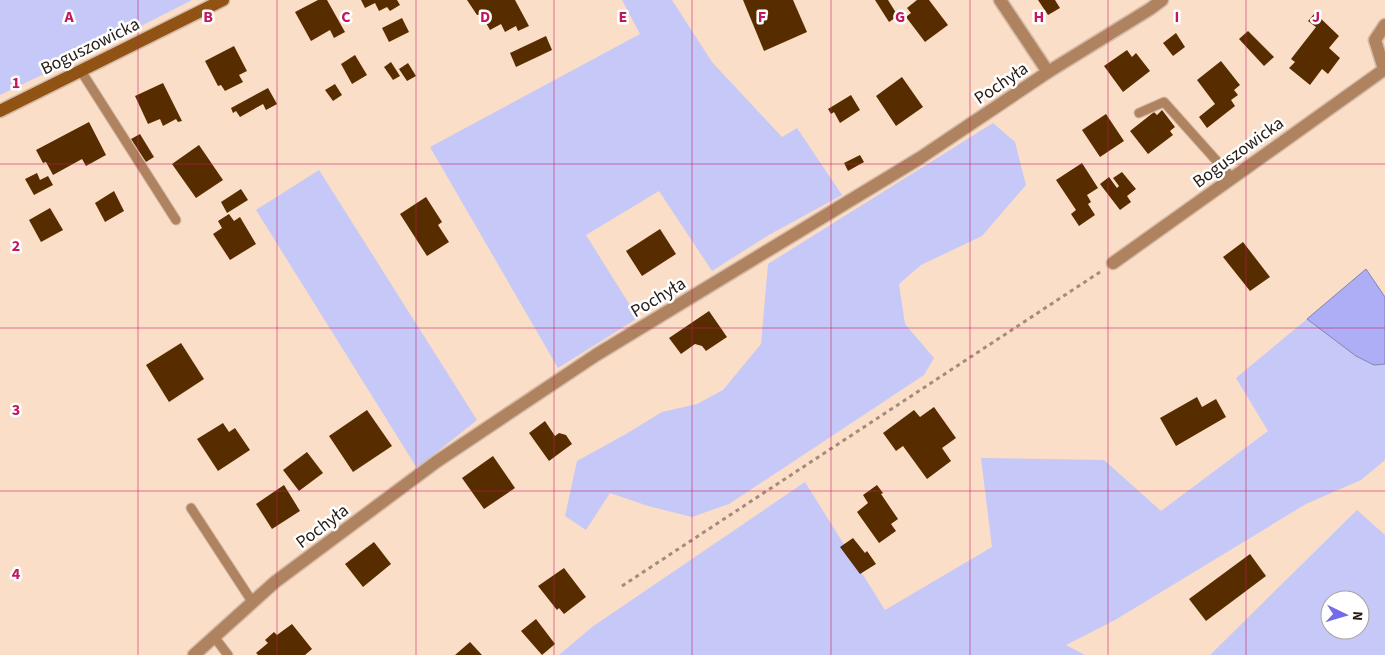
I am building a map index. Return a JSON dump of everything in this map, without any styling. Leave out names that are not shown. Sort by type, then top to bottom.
[{"type":"street","name":"Boguszowicka","points":[[0,111],[223,0]]},
{"type":"street","points":[[1000,0],[1048,72]]},
{"type":"street","name":"Pochyła","points":[[194,655],[275,582],[436,462],[596,355],[920,158],[1048,72],[1162,0]]},
{"type":"street","name":"Boguszowicka","points":[[1113,263],[1385,69],[1375,40],[1385,25]]},
{"type":"lane","points":[[80,71],[176,220]]},
{"type":"lane","points":[[1138,113],[1164,102],[1232,178]]},
{"type":"lane","points":[[191,508],[253,603]]},
{"type":"lane","points":[[215,638],[228,655]]},
{"type":"path","points":[[622,586],[1113,263]]},
{"type":"shaded area","points":[[0,0],[192,0],[0,95]]},
{"type":"shaded area","points":[[622,0],[672,0],[712,62],[782,137],[797,128],[842,195],[767,236],[712,271],[659,191],[586,235],[638,318],[558,368],[430,147],[640,34]]},
{"type":"shaded area","points":[[993,123],[1015,142],[1026,185],[982,236],[921,265],[899,284],[905,324],[934,358],[924,375],[729,504],[692,517],[648,506],[610,493],[586,530],[565,516],[577,461],[662,412],[697,404],[723,390],[761,344],[768,264]]},
{"type":"shaded area","points":[[319,170],[477,420],[417,468],[256,210]]},
{"type":"shaded area","points":[[1366,269],[1385,297],[1385,364],[1374,365],[1356,356],[1307,319]]},
{"type":"shaded area","points":[[1307,319],[1356,356],[1374,365],[1385,364],[1385,460],[1361,480],[1306,504],[1115,620],[1066,645],[1085,655],[559,655],[592,627],[805,482],[885,610],[992,547],[981,458],[1104,460],[1161,511],[1268,431],[1236,378]]},
{"type":"shaded area","points":[[1357,510],[1385,535],[1385,655],[1210,655]]},
{"type":"building","points":[[318,0],[327,0],[345,32],[334,38],[330,30],[311,41],[295,12]]},
{"type":"building","points":[[361,0],[397,0],[400,5],[390,11],[387,7],[379,11],[375,3],[365,8]]},
{"type":"building","points":[[467,0],[515,0],[529,26],[518,31],[516,26],[505,32],[501,24],[490,30],[481,14],[477,15]]},
{"type":"building","points":[[743,0],[793,0],[807,32],[764,51]]},
{"type":"building","points":[[875,0],[888,0],[898,16],[889,22]]},
{"type":"building","points":[[917,0],[929,0],[948,25],[925,42],[906,17],[911,13],[907,8]]},
{"type":"building","points":[[1038,0],[1055,0],[1060,8],[1048,15]]},
{"type":"building","points":[[1315,13],[1339,36],[1329,48],[1340,58],[1328,74],[1322,69],[1310,85],[1289,68],[1295,62],[1291,59],[1316,27],[1308,21]]},
{"type":"building","points":[[402,18],[409,32],[389,42],[382,28]]},
{"type":"building","points":[[1248,31],[1274,57],[1264,66],[1239,39]]},
{"type":"building","points":[[1176,33],[1185,47],[1173,56],[1163,43]]},
{"type":"building","points":[[546,36],[552,50],[516,67],[510,53]]},
{"type":"building","points":[[234,46],[247,71],[239,75],[243,82],[225,91],[221,85],[218,86],[205,61]]},
{"type":"building","points":[[1127,50],[1132,57],[1136,53],[1150,71],[1123,92],[1104,66]]},
{"type":"building","points":[[355,55],[367,75],[352,84],[341,64]]},
{"type":"building","points":[[1221,61],[1240,85],[1234,90],[1238,95],[1231,100],[1235,106],[1207,128],[1199,117],[1215,104],[1197,80]]},
{"type":"building","points":[[391,62],[400,76],[393,80],[384,67]]},
{"type":"building","points":[[408,63],[416,76],[407,81],[399,69]]},
{"type":"building","points":[[902,77],[923,107],[896,126],[876,96]]},
{"type":"building","points":[[163,83],[182,121],[178,122],[176,119],[163,126],[160,119],[148,124],[135,96]]},
{"type":"building","points":[[335,84],[342,95],[333,101],[325,90]]},
{"type":"building","points":[[268,88],[277,104],[266,110],[263,104],[240,117],[236,111],[233,113],[231,108]]},
{"type":"building","points":[[851,95],[860,110],[840,123],[834,112],[831,114],[828,109]]},
{"type":"building","points":[[1162,110],[1175,127],[1170,131],[1173,135],[1148,154],[1130,131],[1154,112],[1157,115]]},
{"type":"building","points":[[1106,114],[1124,141],[1100,157],[1082,130]]},
{"type":"building","points":[[89,122],[106,155],[86,166],[82,159],[53,175],[46,162],[43,163],[36,150]]},
{"type":"building","points":[[140,134],[154,157],[146,162],[131,139]]},
{"type":"building","points":[[199,145],[223,180],[196,198],[172,164]]},
{"type":"building","points":[[860,155],[864,162],[848,171],[844,163]]},
{"type":"building","points":[[1082,163],[1098,188],[1087,195],[1091,202],[1088,204],[1095,215],[1079,226],[1071,214],[1076,210],[1056,180]]},
{"type":"building","points":[[1122,172],[1136,189],[1127,196],[1131,202],[1120,210],[1100,184],[1109,177],[1117,188],[1119,186],[1113,178]]},
{"type":"building","points":[[37,173],[40,180],[48,176],[53,185],[34,195],[25,179]]},
{"type":"building","points":[[241,189],[248,200],[227,213],[221,202]]},
{"type":"building","points":[[114,191],[124,211],[105,222],[95,203]]},
{"type":"building","points":[[426,197],[442,222],[438,225],[449,242],[427,256],[400,214]]},
{"type":"building","points":[[50,208],[63,230],[41,242],[29,220]]},
{"type":"building","points":[[229,214],[234,221],[240,217],[256,244],[230,260],[213,234],[222,228],[218,221]]},
{"type":"building","points":[[660,229],[676,254],[642,276],[626,251]]},
{"type":"building","points":[[1243,242],[1270,277],[1250,291],[1223,257]]},
{"type":"building","points":[[709,311],[727,337],[706,351],[702,346],[695,344],[681,354],[669,338]]},
{"type":"building","points":[[181,343],[204,379],[169,402],[146,365]]},
{"type":"building","points":[[1197,397],[1202,407],[1216,399],[1226,417],[1176,446],[1160,418]]},
{"type":"building","points":[[934,407],[956,438],[942,448],[951,461],[927,479],[903,446],[896,451],[883,433],[914,410],[920,417]]},
{"type":"building","points":[[367,410],[392,446],[353,472],[329,436]]},
{"type":"building","points":[[545,421],[555,436],[559,433],[566,435],[572,444],[549,461],[529,433]]},
{"type":"building","points":[[223,423],[229,432],[235,428],[250,450],[218,471],[197,439]]},
{"type":"building","points":[[307,452],[323,473],[299,491],[283,470]]},
{"type":"building","points":[[493,456],[515,488],[484,509],[462,478]]},
{"type":"building","points":[[284,485],[300,511],[272,529],[256,504]]},
{"type":"building","points":[[877,485],[898,519],[891,524],[896,531],[879,543],[857,512],[868,503],[863,495]]},
{"type":"building","points":[[853,538],[865,553],[867,551],[876,564],[860,574],[840,547]]},
{"type":"building","points":[[374,542],[391,564],[363,587],[345,564]]},
{"type":"building","points":[[1250,554],[1266,576],[1206,621],[1189,599]]},
{"type":"building","points":[[564,568],[586,597],[564,614],[559,608],[557,610],[538,586]]},
{"type":"building","points":[[536,619],[555,644],[542,655],[521,631]]},
{"type":"building","points":[[292,624],[312,649],[305,655],[258,655],[256,653],[268,643],[265,640],[274,632],[277,635]]},
{"type":"building","points":[[470,642],[482,655],[455,655]]}]
